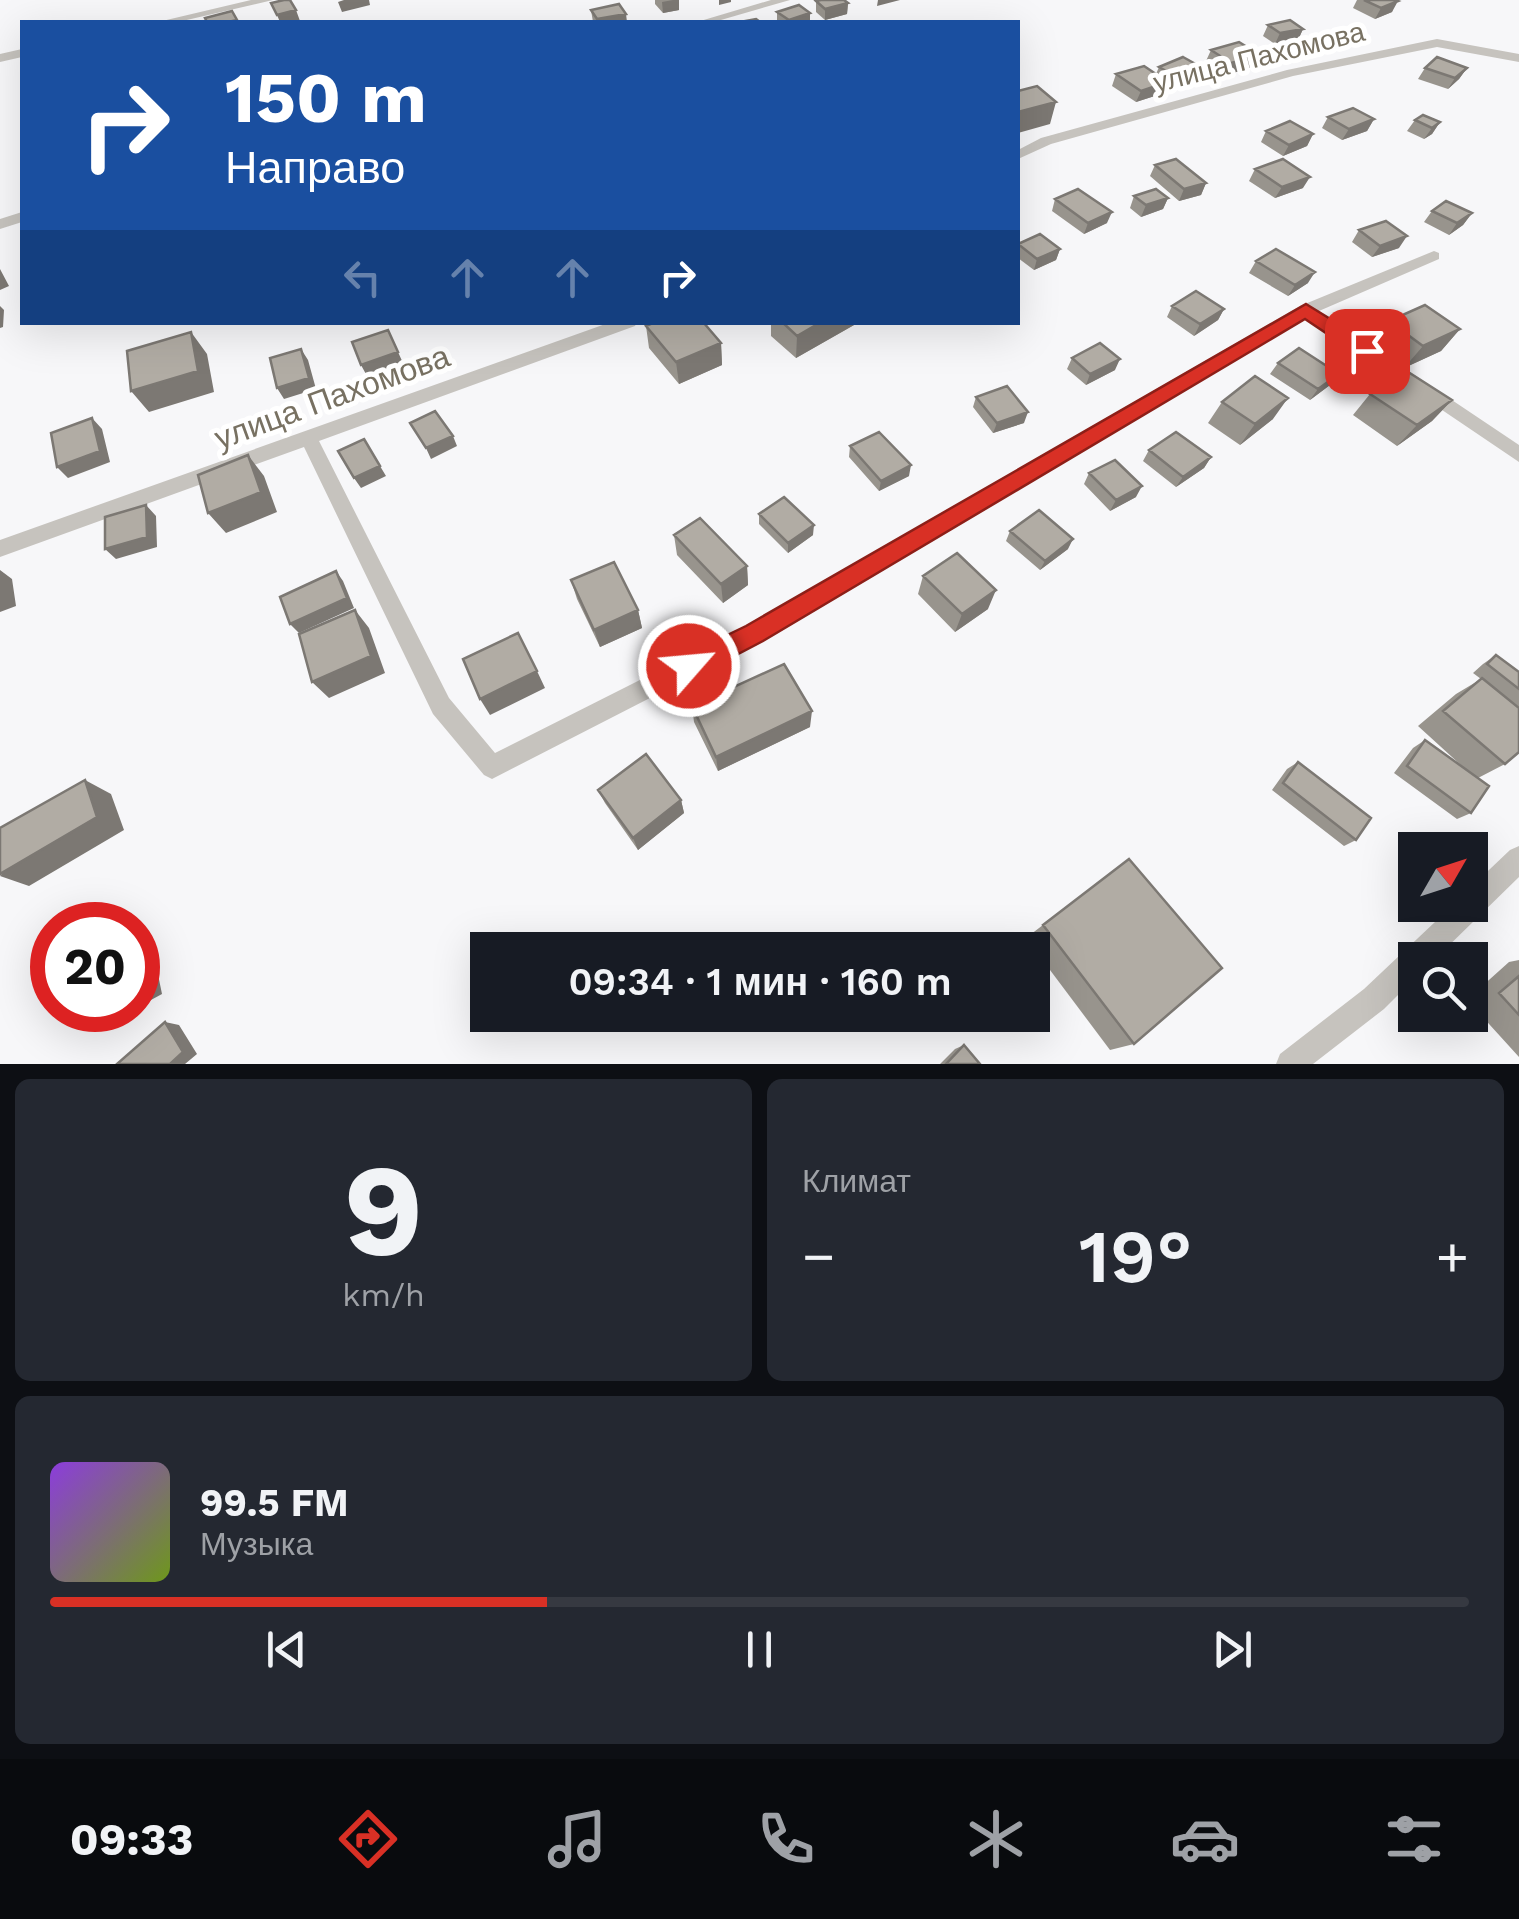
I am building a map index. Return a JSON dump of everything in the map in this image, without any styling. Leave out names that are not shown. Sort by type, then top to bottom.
[{"type":"lane","points":[[173,20],[267,0]]},
{"type":"lane","points":[[706,20],[715,13],[784,0]]},
{"type":"lane","name":"улица Пахомова","points":[[1020,155],[1046,141],[1291,73],[1438,43],[1519,58]]},
{"type":"lane","points":[[308,437],[441,706],[492,767],[755,633],[1306,310],[1434,256]]},
{"type":"lane","points":[[1306,310],[1519,454]]},
{"type":"lane","name":"улица Пахомова","points":[[0,550],[621,325]]},
{"type":"lane","points":[[1290,1064],[1374,999],[1519,859]]},
{"type":"building","points":[[290,0],[296,10],[277,15],[271,3]]},
{"type":"building","points":[[1364,0],[1395,0],[1398,1],[1381,8]]},
{"type":"building","points":[[816,1],[848,3],[825,9]]},
{"type":"building","points":[[619,4],[626,14],[597,19],[591,10]]},
{"type":"building","points":[[799,5],[810,13],[789,20],[777,12]]},
{"type":"building","points":[[232,11],[237,20],[206,20]]},
{"type":"building","points":[[1290,20],[1303,29],[1280,33],[1268,25]]},
{"type":"building","points":[[1239,42],[1260,55],[1231,63],[1211,50]]},
{"type":"building","points":[[1183,57],[1201,67],[1177,77],[1159,67]]},
{"type":"building","points":[[1437,57],[1467,68],[1455,78],[1425,68]]},
{"type":"building","points":[[1144,66],[1168,82],[1141,91],[1116,74]]},
{"type":"building","points":[[1037,86],[1056,102],[1020,111],[1020,90]]},
{"type":"building","points":[[1353,108],[1374,119],[1349,129],[1328,117]]},
{"type":"building","points":[[1423,115],[1440,122],[1432,128],[1415,120]]},
{"type":"building","points":[[1290,121],[1313,134],[1289,145],[1266,131]]},
{"type":"building","points":[[1176,159],[1206,183],[1184,189],[1155,165]]},
{"type":"building","points":[[1283,159],[1310,177],[1282,187],[1255,169]]},
{"type":"building","points":[[1078,189],[1112,212],[1088,223],[1055,199]]},
{"type":"building","points":[[1156,189],[1168,198],[1146,205],[1134,196]]},
{"type":"building","points":[[1446,201],[1472,213],[1457,223],[1432,211]]},
{"type":"building","points":[[1386,221],[1407,236],[1380,246],[1359,230]]},
{"type":"building","points":[[1040,234],[1060,249],[1037,259],[1020,243]]},
{"type":"building","points":[[1276,249],[1315,272],[1295,285],[1256,261]]},
{"type":"building","points":[[1196,291],[1224,309],[1200,324],[1172,306]]},
{"type":"building","points":[[1425,305],[1460,329],[1423,346],[1389,321]]},
{"type":"building","points":[[706,325],[721,343],[676,362],[646,326]]},
{"type":"building","points":[[785,325],[816,325],[797,336]]},
{"type":"building","points":[[388,330],[398,352],[361,365],[352,342]]},
{"type":"building","points":[[191,332],[198,371],[131,391],[127,351]]},
{"type":"building","points":[[1100,343],[1120,359],[1090,374],[1072,358]]},
{"type":"building","points":[[1299,348],[1339,374],[1318,389],[1278,363]]},
{"type":"building","points":[[301,349],[309,378],[277,388],[270,358]]},
{"type":"building","points":[[1405,370],[1452,400],[1417,425],[1370,394]]},
{"type":"building","points":[[1255,376],[1288,398],[1255,424],[1222,402]]},
{"type":"building","points":[[1007,386],[1028,412],[997,423],[976,397]]},
{"type":"building","points":[[435,411],[453,436],[426,448],[410,423]]},
{"type":"building","points":[[92,418],[100,451],[57,467],[51,433]]},
{"type":"building","points":[[879,432],[911,465],[881,481],[850,446]]},
{"type":"building","points":[[1176,432],[1211,457],[1183,477],[1149,450]]},
{"type":"building","points":[[364,439],[380,466],[354,478],[338,451]]},
{"type":"building","points":[[248,455],[261,492],[208,513],[198,475]]},
{"type":"building","points":[[1115,460],[1142,486],[1116,500],[1089,473]]},
{"type":"building","points":[[784,497],[814,525],[788,543],[759,514]]},
{"type":"building","points":[[146,505],[147,537],[105,549],[105,517]]},
{"type":"building","points":[[1039,510],[1073,539],[1045,561],[1010,531]]},
{"type":"building","points":[[700,518],[747,566],[721,584],[674,535]]},
{"type":"building","points":[[957,553],[996,590],[962,614],[923,576]]},
{"type":"building","points":[[614,562],[638,610],[594,630],[571,580]]},
{"type":"building","points":[[336,571],[347,598],[290,624],[280,597]]},
{"type":"building","points":[[355,610],[371,656],[312,682],[299,634]]},
{"type":"building","points":[[518,633],[537,671],[480,699],[463,659]]},
{"type":"building","points":[[1496,655],[1519,672],[1519,689],[1487,664]]},
{"type":"building","points":[[784,664],[812,711],[716,757],[692,706]]},
{"type":"building","points":[[1482,678],[1519,708],[1519,752],[1505,764],[1443,711]]},
{"type":"building","points":[[1425,740],[1489,786],[1471,813],[1407,766]]},
{"type":"building","points":[[646,754],[681,800],[633,838],[598,790]]},
{"type":"building","points":[[1298,762],[1371,818],[1356,840],[1283,783]]},
{"type":"building","points":[[85,780],[97,817],[0,874],[0,828]]},
{"type":"building","points":[[1129,859],[1222,968],[1134,1044],[1043,925]]},
{"type":"building","points":[[1519,976],[1519,1015],[1499,993]]},
{"type":"building","points":[[165,1022],[183,1052],[170,1064],[117,1064],[154,1032],[160,1032]]},
{"type":"building","points":[[964,1045],[980,1064],[946,1064]]},
{"type":"route","points":[[689,666],[755,633],[1306,310],[1367,351]]}]
